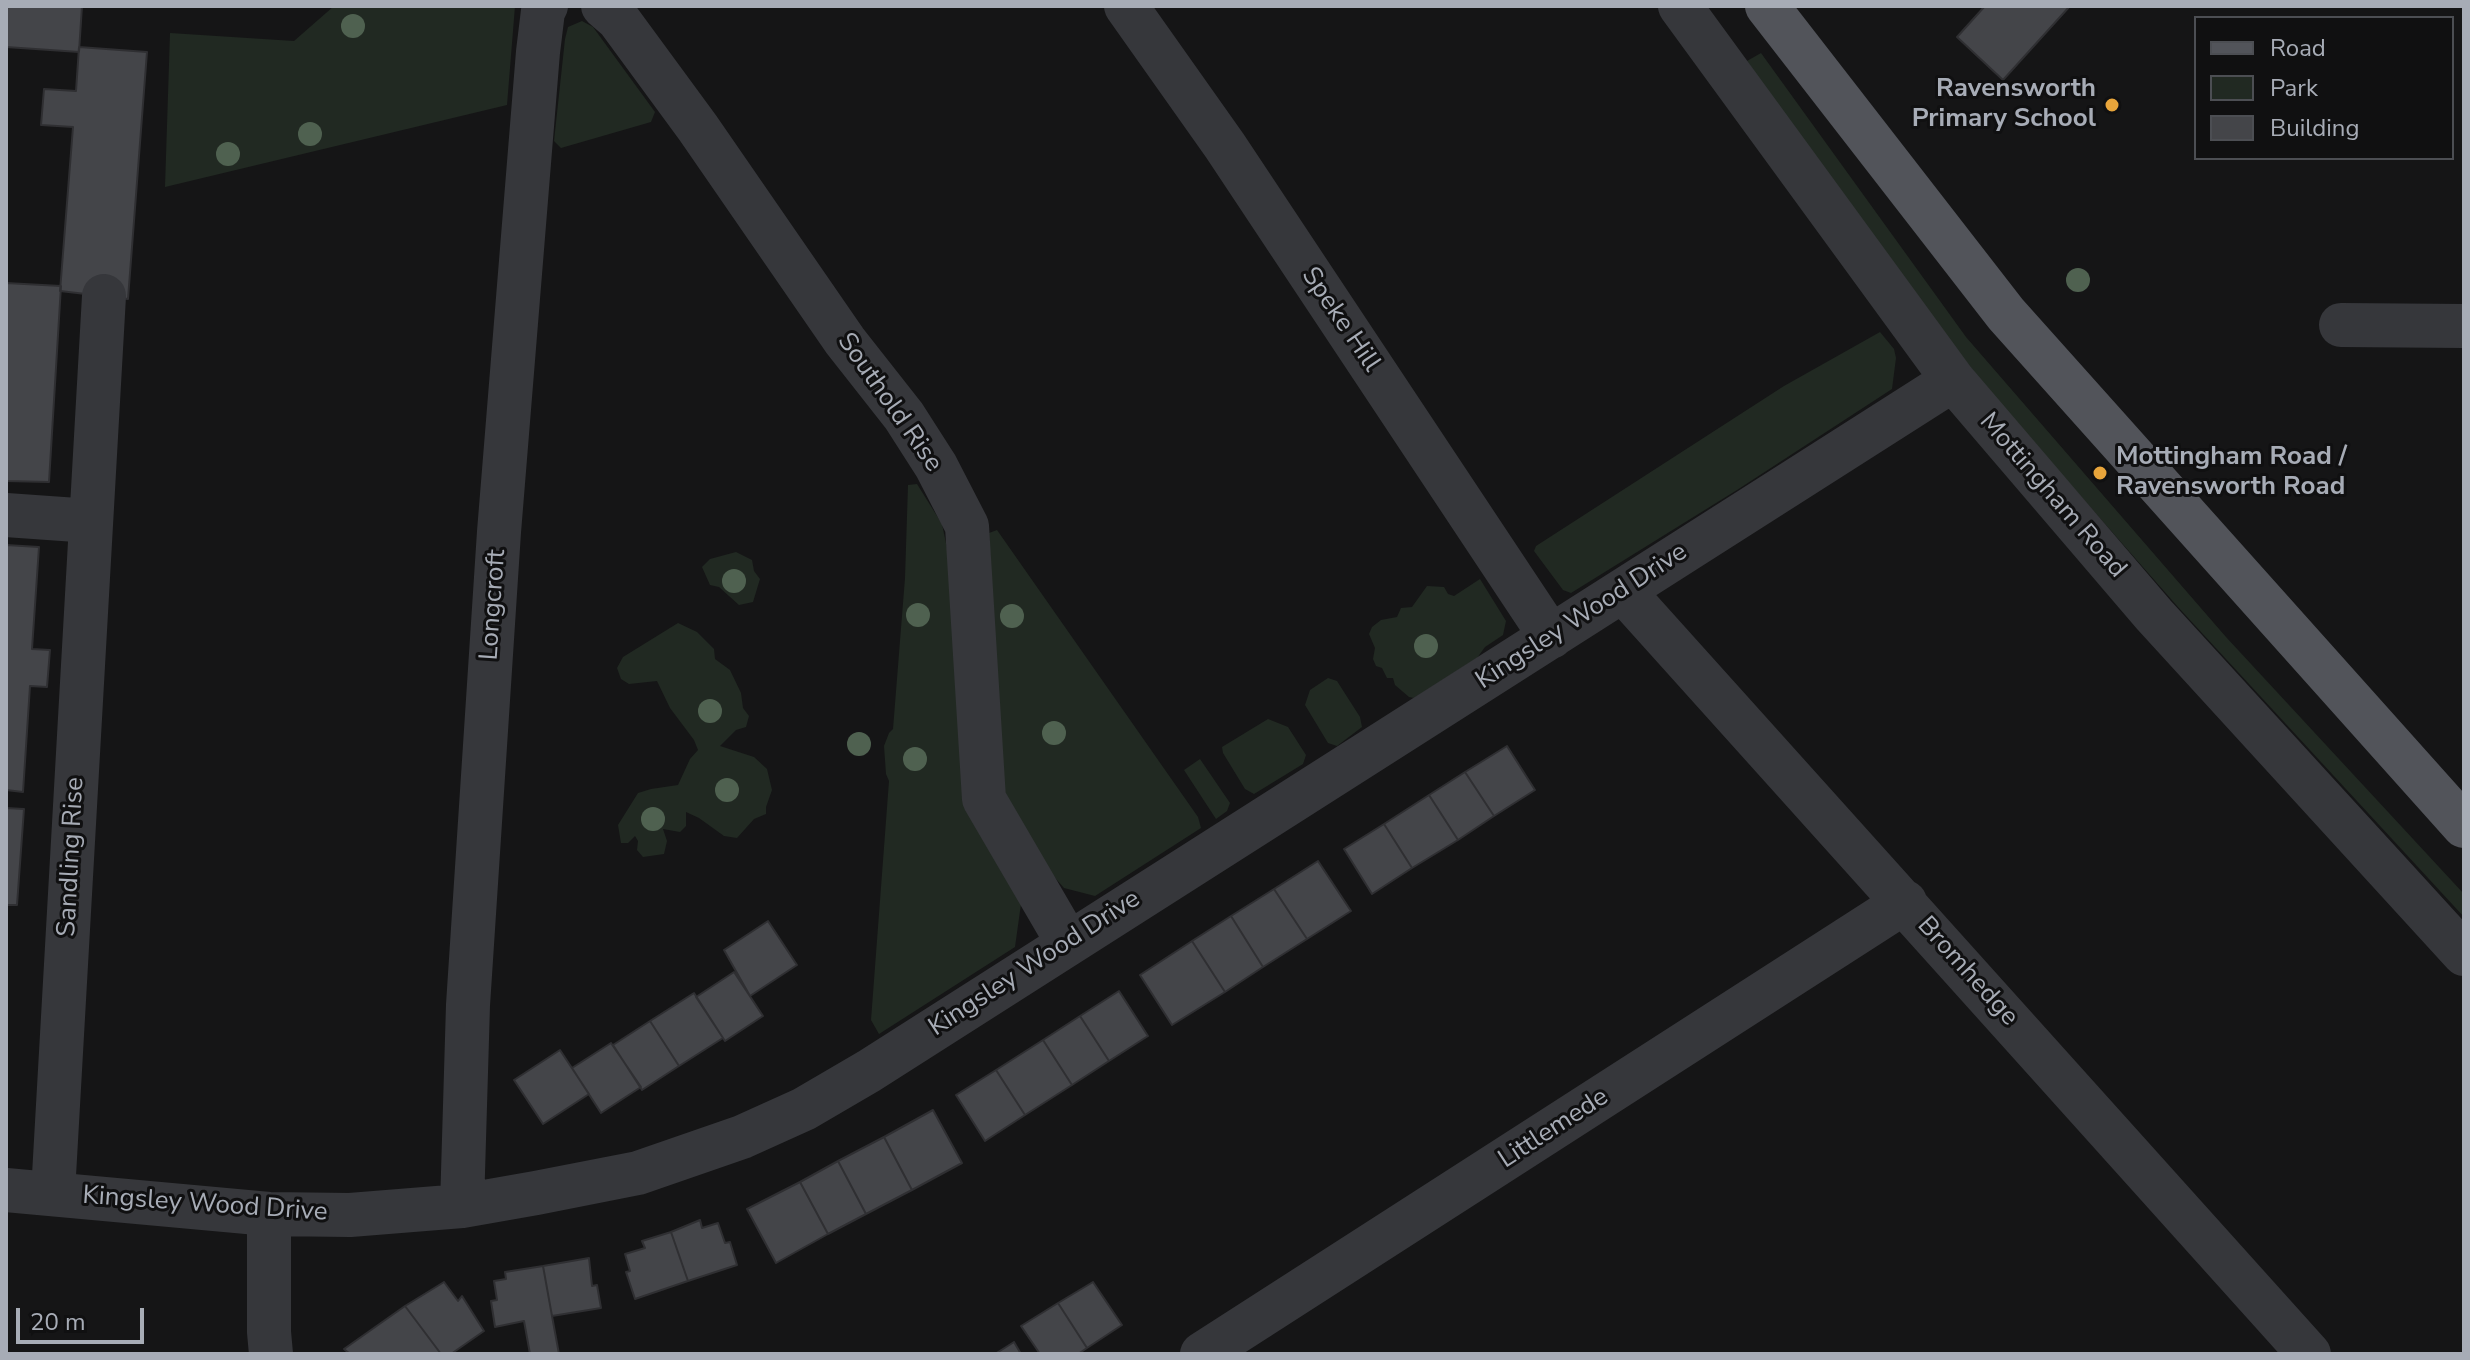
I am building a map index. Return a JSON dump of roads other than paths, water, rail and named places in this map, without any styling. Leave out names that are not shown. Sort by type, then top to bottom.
[{"type":"main road","points":[[1767,6],[2006,314],[2464,826]]},
{"type":"street","name":"Longcroft","points":[[462,1206],[468,1005],[499,532],[538,52],[546,6]]},
{"type":"street","name":"Southold Rise","points":[[603,6],[618,19],[698,128],[827,315],[904,416],[936,466],[967,526],[984,799],[1068,943]]},
{"type":"street","name":"Speke Hill","points":[[1126,6],[1225,146],[1551,637]]},
{"type":"street","name":"Mottingham Road","points":[[1680,6],[1953,380],[2154,615],[2464,954]]},
{"type":"street","name":"Sandling Rise","points":[[53,1193],[104,296]]},
{"type":"street","points":[[2341,325],[2464,326]]},
{"type":"street","name":"Kingsley Wood Drive","points":[[6,1190],[269,1214],[350,1215],[462,1206],[638,1173],[742,1137],[804,1109],[869,1071],[1953,380]]},
{"type":"street","points":[[6,515],[91,521]]},
{"type":"street","name":"Bromhedge","points":[[1623,591],[2309,1354]]},
{"type":"street","name":"Littlemede","points":[[1202,1354],[1905,902]]},
{"type":"street","points":[[269,1214],[271,1354]]},
{"type":"place","name":"Ravensworth Primary School","points":[[2112,105]]},
{"type":"place","name":"Mottingham Road / Ravensworth Road","points":[[2100,473]]}]
